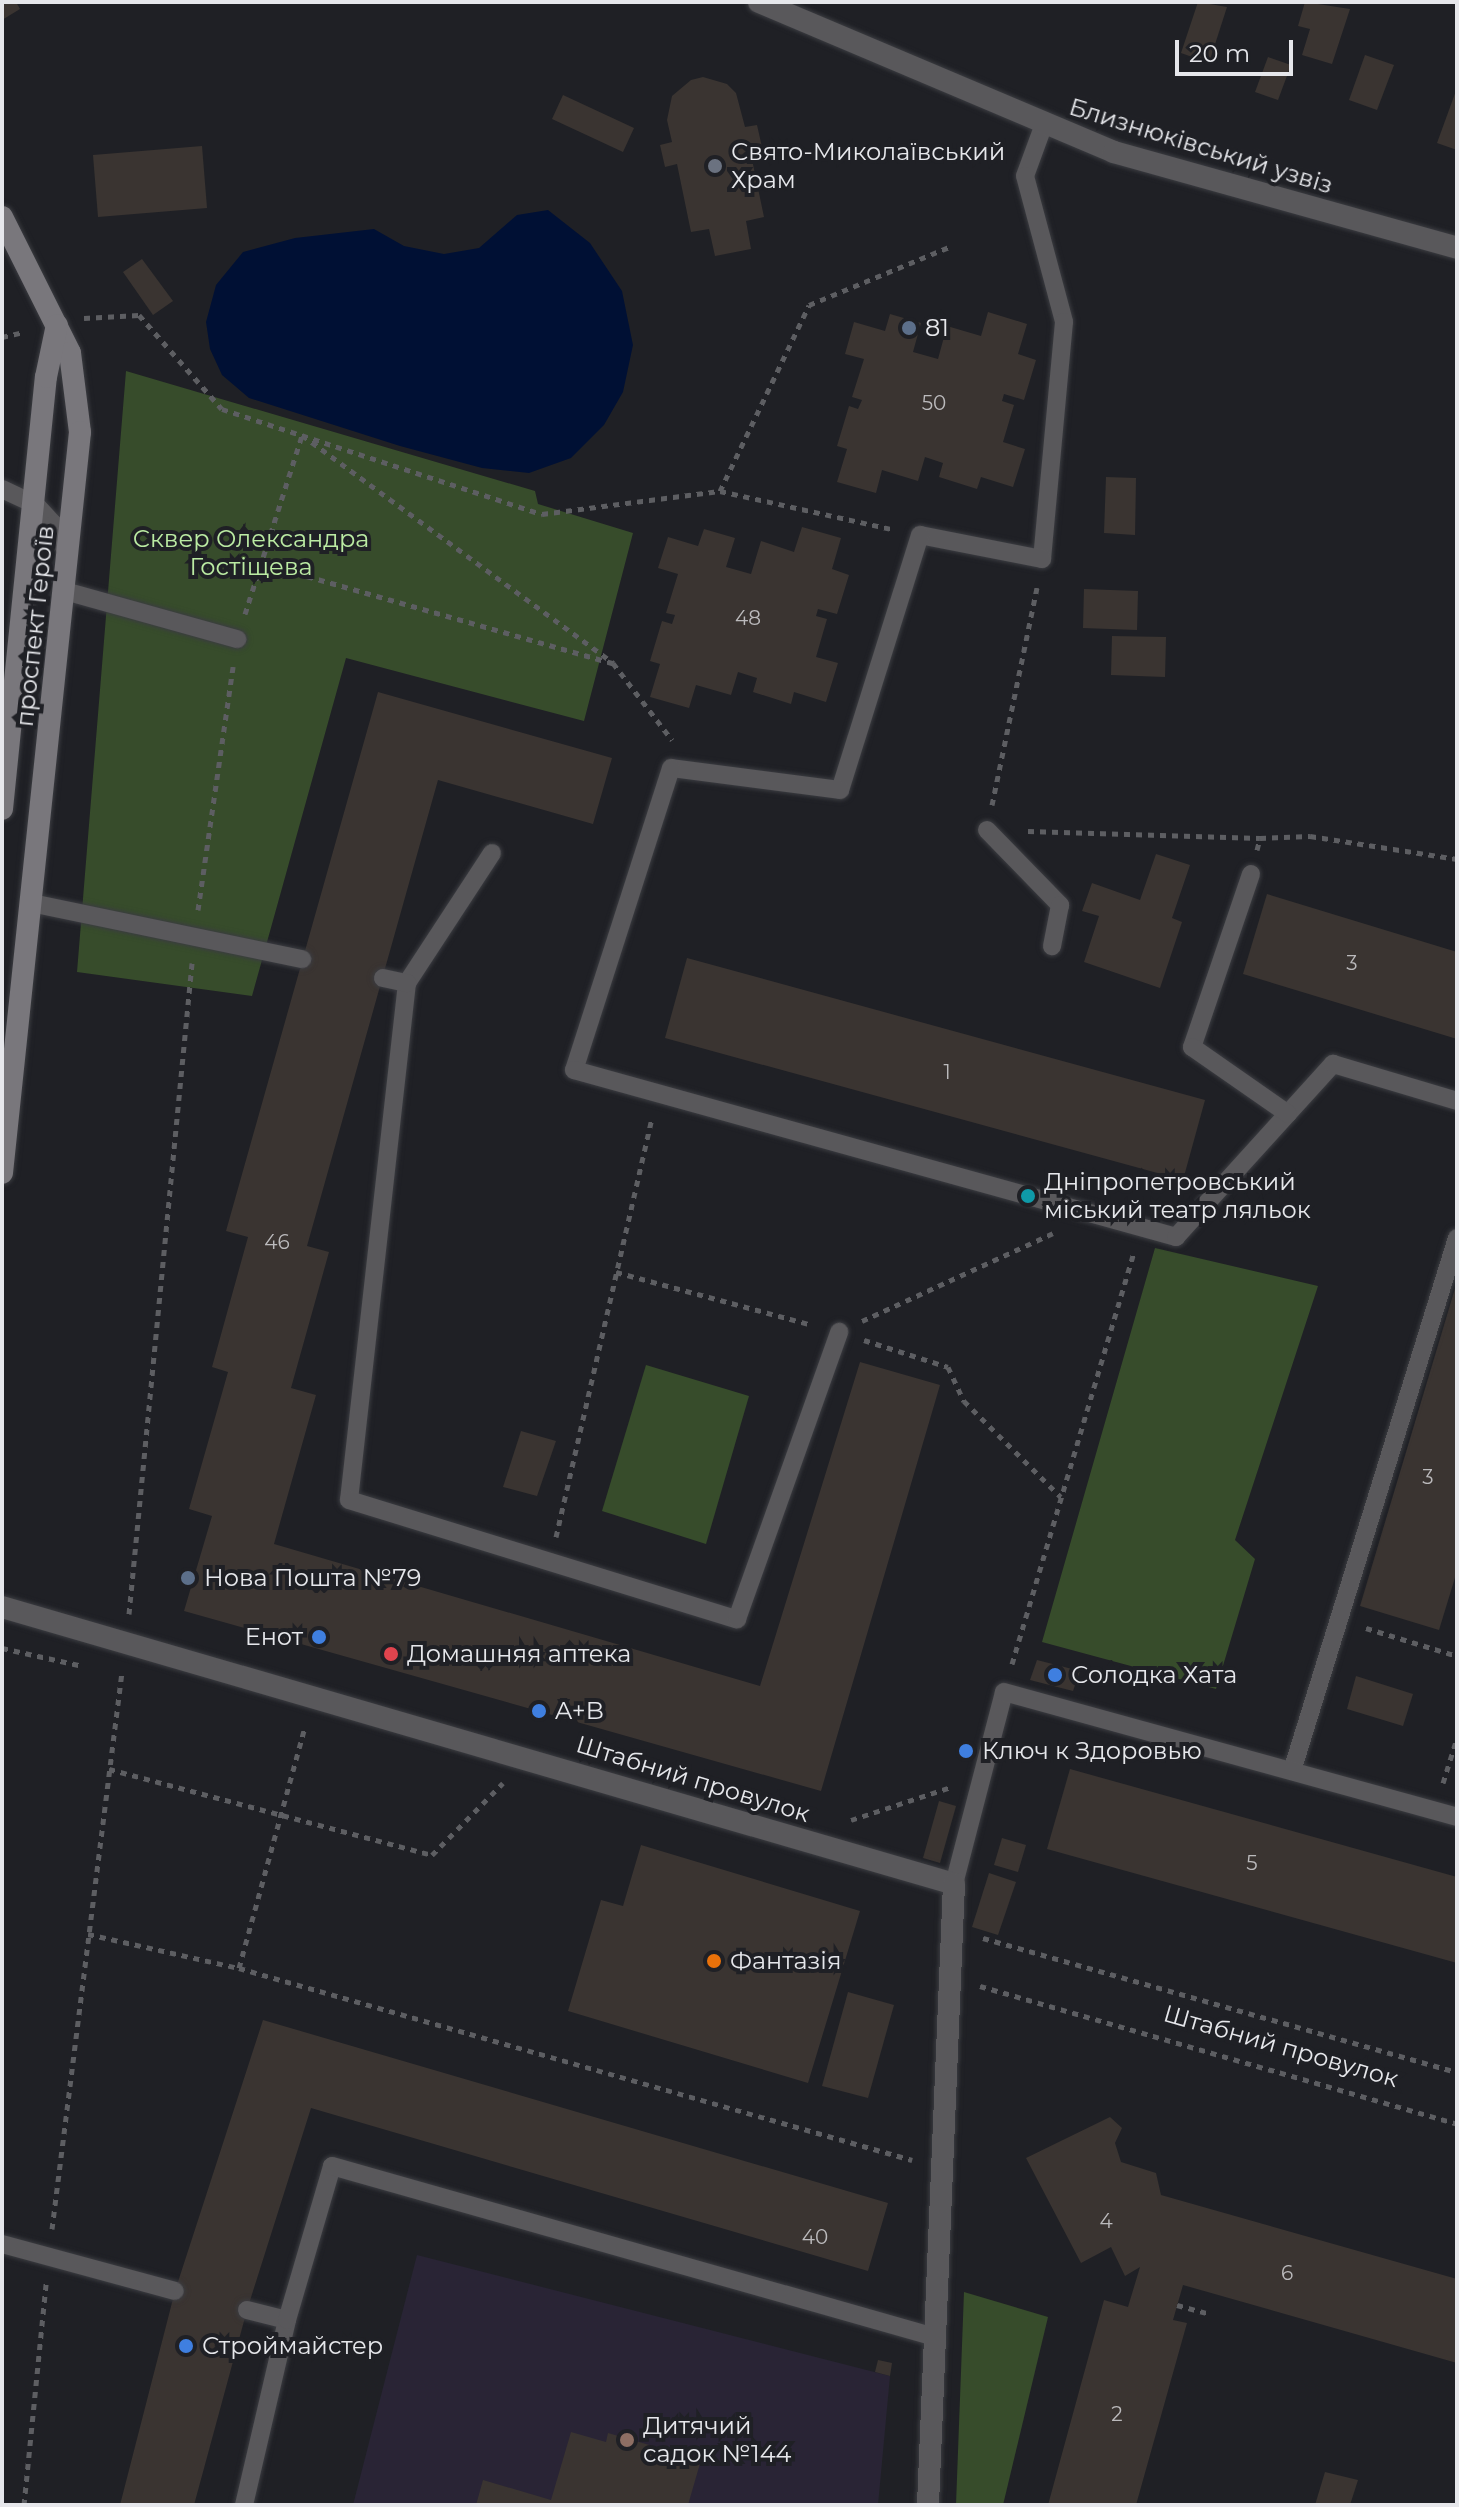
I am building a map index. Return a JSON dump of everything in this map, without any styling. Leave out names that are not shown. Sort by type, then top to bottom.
[{"type":"main road","name":"проспект Героїв","points":[[2,217],[70,353],[80,432],[2,1173]]},
{"type":"main road","name":"проспект Героїв","points":[[2,809],[36,505],[46,377],[57,325]]},
{"type":"street","name":"Близнюківський узвіз","points":[[759,2],[1114,152],[1457,248]]},
{"type":"street","name":"Штабний провулок","points":[[2,1607],[127,1639],[954,1884]]},
{"type":"street","points":[[928,2505],[946,2170],[954,1884]]},
{"type":"lane","points":[[1044,124],[1025,176],[1064,322],[1042,559],[920,535],[840,790],[671,768],[574,1070],[1176,1237],[1333,1064],[1457,1101]]},
{"type":"lane","points":[[2,489],[36,505],[54,524],[69,556]]},
{"type":"lane","points":[[65,591],[237,639]]},
{"type":"lane","points":[[987,830],[1060,905],[1052,946]]},
{"type":"lane","points":[[492,853],[407,983],[349,1500],[737,1619],[839,1332]]},
{"type":"lane","points":[[1251,874],[1192,1047],[1288,1114]]},
{"type":"lane","points":[[31,903],[302,959]]},
{"type":"lane","points":[[383,978],[407,983]]},
{"type":"lane","points":[[1292,1771],[1457,1238]]},
{"type":"lane","points":[[954,1884],[978,1777],[1004,1692],[1457,1817]]},
{"type":"lane","points":[[244,2505],[287,2320],[332,2166],[935,2337]]},
{"type":"lane","points":[[2,2244],[175,2291]]},
{"type":"lane","points":[[247,2310],[287,2320]]},
{"type":"path","points":[[720,491],[809,305],[949,247]]},
{"type":"path","points":[[2,337],[106,313],[139,315],[207,399],[222,409],[542,514],[720,491],[920,535]]},
{"type":"path","points":[[24,2505],[48,2256],[127,1639],[194,937],[237,639],[302,435]]},
{"type":"path","points":[[302,435],[613,663],[675,743],[671,768]]},
{"type":"path","points":[[1042,559],[987,830],[1260,838],[1310,836],[1457,859]]},
{"type":"path","points":[[261,563],[613,663]]},
{"type":"path","points":[[1251,874],[1260,838]]},
{"type":"path","points":[[550,1562],[657,1093]]},
{"type":"path","points":[[839,1332],[1094,1214]]},
{"type":"path","points":[[1004,1692],[1141,1227]]},
{"type":"path","points":[[616,1272],[839,1332],[948,1367],[964,1401],[1061,1497]]},
{"type":"path","points":[[1340,1621],[1457,1656]]},
{"type":"path","points":[[2,1648],[92,1668]]},
{"type":"path","points":[[107,1672],[122,1675]]},
{"type":"path","points":[[239,1968],[285,1814],[312,1694]]},
{"type":"path","points":[[1435,1810],[1457,1738]]},
{"type":"path","points":[[109,1769],[432,1855],[528,1757]]},
{"type":"path","points":[[848,1821],[978,1777]]},
{"type":"path","points":[[955,1930],[1457,2072]]},
{"type":"path","points":[[88,1934],[239,1968],[946,2170]]},
{"type":"path","name":"Штабний провулок","points":[[952,1979],[1457,2124]]},
{"type":"path","points":[[1177,2305],[1210,2314]]},
{"type":"shaded area","name":"Дитячий садок №144","points":[[417,2255],[890,2376],[878,2505],[353,2505]]},
{"type":"green space","name":"Сквер Олександра Гостіщева","points":[[126,371],[535,491],[538,504],[633,533],[584,721],[346,658],[252,996],[77,972]]},
{"type":"green space","points":[[1155,1248],[1318,1286],[1235,1540],[1255,1559],[1216,1689],[1042,1642]]},
{"type":"green space","points":[[646,1365],[749,1396],[706,1544],[602,1511]]},
{"type":"green space","points":[[964,2292],[1048,2317],[1003,2505],[956,2505]]},
{"type":"water","points":[[548,210],[590,243],[622,291],[633,345],[623,392],[604,425],[571,458],[529,473],[482,468],[400,446],[249,398],[222,375],[210,349],[206,322],[216,285],[243,252],[295,238],[374,229],[404,246],[444,254],[479,248],[517,215]]},
{"type":"building","points":[[2,2],[16,2],[20,9],[2,20]]},
{"type":"building","points":[[1198,2],[1227,7],[1209,63],[1181,53]]},
{"type":"building","points":[[1305,2],[1350,9],[1332,64],[1302,55],[1310,29],[1298,26]]},
{"type":"building","points":[[1365,55],[1394,65],[1377,110],[1349,100]]},
{"type":"building","points":[[1268,57],[1291,65],[1278,100],[1255,92]]},
{"type":"building","name":"Свято-Миколаївський Храм","points":[[703,77],[727,84],[736,93],[745,127],[757,125],[762,147],[750,150],[764,217],[746,221],[751,249],[715,256],[709,229],[691,232],[677,164],[665,167],[660,145],[672,142],[667,120],[672,96],[691,80]]},
{"type":"building","points":[[1457,88],[1457,150],[1437,143]]},
{"type":"building","points":[[563,95],[634,128],[623,152],[552,119]]},
{"type":"building","points":[[202,146],[207,208],[98,217],[93,155]]},
{"type":"building","points":[[142,259],[173,301],[153,315],[123,272]]},
{"type":"building","points":[[988,312],[1027,324],[1018,354],[1036,360],[1024,400],[1004,394],[1002,401],[1014,405],[1003,442],[1025,449],[1013,487],[981,477],[977,489],[939,477],[943,463],[925,457],[918,481],[882,470],[876,493],[837,482],[847,449],[837,446],[849,406],[858,409],[862,400],[852,397],[864,359],[845,354],[854,322],[885,331],[890,314],[921,323],[913,352],[938,359],[947,326],[981,336]]},
{"type":"building","points":[[1106,477],[1136,478],[1135,535],[1104,533]]},
{"type":"building","points":[[802,527],[841,538],[832,569],[849,575],[837,614],[818,609],[816,616],[827,619],[816,657],[838,663],[826,702],[794,692],[791,704],[753,692],[757,678],[738,672],[731,695],[696,685],[689,708],[650,697],[660,664],[650,661],[662,621],[672,624],[675,615],[666,613],[678,574],[658,568],[668,537],[698,546],[704,529],[735,538],[726,567],[751,574],[761,541],[794,552]]},
{"type":"building","points":[[1084,589],[1138,591],[1137,630],[1083,628]]},
{"type":"building","points":[[1112,636],[1166,637],[1165,677],[1111,675]]},
{"type":"building","points":[[378,692],[612,758],[593,824],[438,780],[307,1246],[329,1252],[291,1388],[316,1395],[274,1544],[760,1686],[860,1362],[940,1385],[821,1791],[184,1611],[212,1516],[189,1509],[228,1372],[212,1367],[248,1237],[226,1231]]},
{"type":"building","points":[[1156,854],[1190,865],[1172,918],[1182,922],[1160,988],[1084,962],[1099,916],[1082,911],[1092,883],[1140,900]]},
{"type":"building","points":[[1267,894],[1457,952],[1457,1039],[1243,974]]},
{"type":"building","points":[[687,958],[1205,1100],[1183,1180],[665,1038]]},
{"type":"building","points":[[1456,1285],[1457,1571],[1439,1630],[1360,1606]]},
{"type":"building","points":[[521,1431],[556,1441],[537,1496],[503,1487]]},
{"type":"building","name":"Солодка Хата","points":[[1037,1660],[1080,1671],[1073,1691],[1030,1680]]},
{"type":"building","points":[[1356,1676],[1413,1694],[1403,1726],[1347,1709]]},
{"type":"building","name":"Ключ к Здоровью","points":[[966,1743],[972,1745],[972,1757],[966,1759],[960,1757],[958,1751],[960,1745]]},
{"type":"building","points":[[1070,1769],[1457,1877],[1457,1963],[1047,1849]]},
{"type":"building","points":[[939,1801],[956,1806],[940,1863],[923,1858]]},
{"type":"building","points":[[1002,1838],[1026,1845],[1018,1872],[994,1865]]},
{"type":"building","name":"Фантазія","points":[[641,1845],[860,1911],[808,2083],[568,2011],[601,1900],[623,1906]]},
{"type":"building","points":[[989,1873],[1016,1882],[998,1935],[972,1927]]},
{"type":"building","points":[[848,1992],[894,2005],[868,2098],[822,2086]]},
{"type":"building","points":[[263,2020],[888,2203],[868,2271],[311,2108],[247,2310],[194,2505],[120,2505],[175,2291]]},
{"type":"building","points":[[1110,2117],[1122,2128],[1115,2143],[1121,2162],[1156,2173],[1161,2195],[1457,2279],[1457,2363],[1183,2285],[1173,2320],[1187,2323],[1136,2505],[1048,2505],[1104,2300],[1128,2307],[1140,2267],[1125,2276],[1111,2247],[1081,2263],[1026,2158]]},
{"type":"building","points":[[878,2360],[892,2363],[890,2376],[875,2372]]},
{"type":"building","points":[[571,2432],[606,2442],[608,2433],[701,2460],[688,2505],[476,2505],[483,2480],[551,2500]]},
{"type":"building","points":[[1325,2472],[1358,2480],[1350,2505],[1315,2505]]},
{"type":"place","name":"Свято-Миколаївський Храм","points":[[715,166]]},
{"type":"place","name":"81","points":[[909,328]]},
{"type":"place","name":"Дніпропетровський міський театр ляльок","points":[[1028,1196]]},
{"type":"place","name":"Нова Пошта №79","points":[[188,1578]]},
{"type":"place","name":"Енот","points":[[319,1637]]},
{"type":"place","name":"Домашняя аптека","points":[[391,1654]]},
{"type":"place","name":"Солодка Хата","points":[[1055,1675]]},
{"type":"place","name":"A+B","points":[[539,1711]]},
{"type":"place","name":"Ключ к Здоровью","points":[[966,1751]]},
{"type":"place","name":"Фантазія","points":[[714,1961]]},
{"type":"place","name":"Строймайстер","points":[[186,2346]]},
{"type":"place","name":"Дитячий садок №144","points":[[627,2440]]}]
